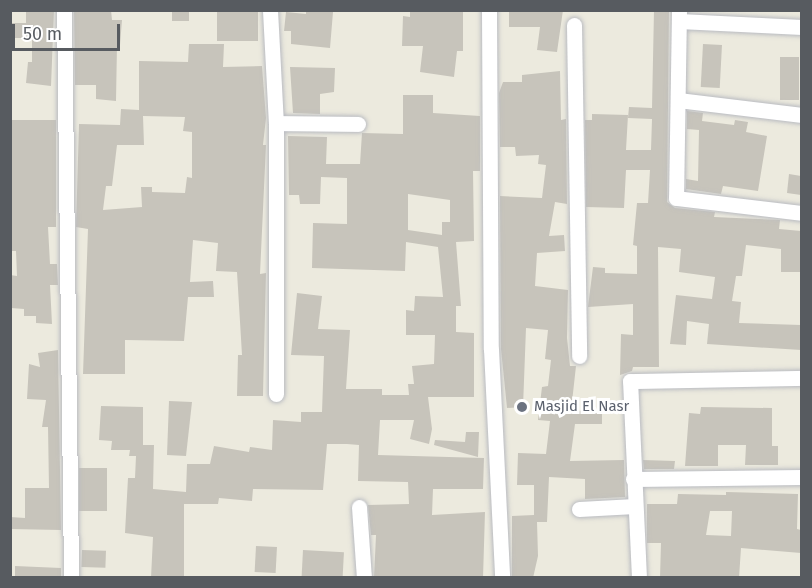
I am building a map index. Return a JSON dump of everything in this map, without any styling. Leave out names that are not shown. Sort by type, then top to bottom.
[{"type":"street","points":[[64,10],[71,578]]},
{"type":"street","points":[[270,10],[276,123],[276,394]]},
{"type":"street","points":[[489,10],[491,349],[502,578]]},
{"type":"street","points":[[801,27],[679,16],[676,198],[801,213]]},
{"type":"street","points":[[574,25],[579,356]]},
{"type":"street","points":[[678,100],[801,115]]},
{"type":"street","points":[[276,123],[358,124]]},
{"type":"street","points":[[639,578],[630,381],[801,378]]},
{"type":"street","points":[[633,479],[801,477]]},
{"type":"street","points":[[579,509],[635,506]]},
{"type":"street","points":[[358,507],[364,578]]},
{"type":"building","points":[[26,10],[54,10],[51,86],[26,83],[28,62],[32,62],[32,38],[10,38],[10,23],[26,23]]},
{"type":"building","points":[[74,10],[111,10],[112,20],[122,20],[120,45],[117,45],[116,101],[96,99],[96,85],[75,85]]},
{"type":"building","points":[[172,10],[189,10],[189,21],[172,21]]},
{"type":"building","points":[[217,10],[258,10],[258,41],[217,41]]},
{"type":"building","points":[[306,10],[333,12],[330,48],[291,44],[291,31],[284,31],[286,12],[306,14]]},
{"type":"building","points":[[410,10],[463,10],[463,51],[457,51],[454,77],[420,72],[423,46],[402,46],[403,16],[410,17]]},
{"type":"building","points":[[509,10],[563,10],[557,52],[537,50],[540,27],[509,27]]},
{"type":"building","points":[[654,10],[669,10],[667,202],[675,208],[715,212],[714,217],[780,220],[779,229],[801,231],[801,272],[781,272],[781,249],[746,245],[742,276],[736,276],[732,301],[741,302],[739,323],[801,325],[801,350],[707,344],[709,324],[687,321],[686,345],[670,344],[676,295],[712,299],[715,277],[679,272],[681,249],[658,247],[659,367],[633,367],[632,371],[620,375],[621,334],[633,335],[633,304],[588,307],[593,267],[605,268],[605,273],[637,274],[637,246],[633,245],[637,203],[648,203],[650,170],[626,170],[624,208],[586,207],[585,120],[592,120],[592,114],[628,115],[626,150],[651,150],[652,119],[628,118],[629,107],[652,108]]},
{"type":"building","points":[[189,44],[224,44],[223,67],[262,66],[266,118],[263,145],[266,145],[260,274],[266,273],[263,396],[237,396],[238,355],[242,355],[237,272],[216,271],[218,243],[193,240],[190,282],[213,281],[214,297],[188,297],[184,341],[125,340],[125,374],[83,374],[88,229],[76,227],[79,124],[120,125],[121,109],[139,110],[139,61],[188,62]],"holes":[[[143,116],[185,117],[183,131],[192,132],[192,178],[187,177],[185,193],[152,192],[152,187],[141,187],[142,207],[103,210],[106,186],[112,186],[117,145],[144,145]]]},
{"type":"building","points":[[703,44],[722,45],[720,88],[701,87]]},
{"type":"building","points":[[780,57],[799,57],[799,100],[780,100]]},
{"type":"building","points":[[290,67],[335,68],[334,92],[320,94],[320,114],[293,113]]},
{"type":"building","points":[[560,71],[561,120],[566,119],[567,204],[555,202],[549,236],[564,235],[565,251],[537,253],[535,286],[568,290],[567,338],[570,366],[576,366],[571,411],[602,410],[602,424],[575,424],[570,461],[624,460],[625,497],[585,499],[585,479],[549,477],[547,522],[537,522],[538,556],[533,578],[512,578],[512,516],[534,515],[534,485],[517,485],[518,453],[546,454],[550,421],[538,420],[542,387],[548,386],[551,360],[545,359],[548,330],[526,328],[523,407],[507,408],[501,349],[500,196],[542,198],[546,165],[538,164],[539,155],[516,156],[515,147],[500,147],[499,93],[503,82],[522,82],[522,75]]},
{"type":"building","points":[[403,95],[433,95],[433,113],[480,116],[480,171],[473,171],[474,241],[456,242],[461,306],[456,306],[456,332],[474,333],[474,397],[428,397],[432,429],[429,444],[410,439],[414,420],[380,420],[378,455],[484,458],[483,489],[433,489],[432,515],[485,512],[483,578],[374,578],[376,535],[371,535],[368,505],[409,504],[408,482],[358,481],[359,445],[327,444],[323,490],[253,489],[252,501],[219,498],[218,504],[184,504],[184,578],[151,578],[153,537],[125,533],[128,478],[135,478],[136,456],[129,456],[130,450],[111,450],[112,441],[99,440],[101,406],[143,407],[143,445],[154,445],[153,489],[186,492],[187,464],[210,464],[214,446],[249,452],[250,447],[272,450],[273,420],[301,422],[301,412],[322,412],[324,356],[291,355],[297,293],[322,296],[318,329],[350,330],[346,389],[382,389],[382,395],[409,395],[408,384],[414,384],[412,366],[434,364],[435,335],[406,335],[406,310],[414,311],[415,296],[443,297],[438,247],[406,242],[405,271],[312,268],[313,223],[347,224],[347,178],[321,177],[320,204],[300,204],[299,195],[289,195],[288,136],[327,137],[326,164],[360,164],[362,133],[403,134]],"holes":[[[408,194],[450,200],[450,222],[442,222],[442,235],[408,230]]]},
{"type":"building","points":[[687,111],[703,113],[702,121],[734,125],[735,120],[748,122],[746,132],[767,136],[758,191],[723,186],[721,194],[686,189],[686,179],[698,181],[699,130],[687,129]]},
{"type":"building","points":[[10,120],[56,120],[56,227],[48,227],[50,264],[57,264],[58,285],[50,285],[52,324],[36,323],[36,316],[24,316],[24,309],[11,308],[10,275],[17,276],[16,251],[10,251]]},
{"type":"building","points":[[789,174],[801,176],[801,195],[787,193]]},
{"type":"building","points":[[58,350],[61,530],[10,529],[10,517],[25,518],[25,488],[49,488],[48,427],[42,427],[46,400],[27,399],[29,364],[40,367],[38,353]]},
{"type":"building","points":[[169,401],[192,402],[186,456],[167,455]]},
{"type":"building","points":[[701,407],[772,408],[772,446],[778,446],[778,465],[745,465],[746,445],[718,445],[718,466],[685,466],[689,413],[700,414]]},
{"type":"building","points":[[466,432],[479,432],[478,457],[434,445],[435,440],[465,442]]},
{"type":"building","points":[[643,460],[675,461],[674,469],[644,469]]},
{"type":"building","points":[[79,468],[107,468],[107,511],[79,511]]},
{"type":"building","points":[[726,492],[798,494],[797,529],[801,530],[801,553],[741,548],[739,578],[660,578],[661,543],[647,543],[647,504],[677,504],[678,494],[726,495]],"holes":[[[710,511],[732,511],[731,536],[706,535]]]},
{"type":"building","points":[[256,546],[277,547],[276,573],[255,572]]},
{"type":"building","points":[[82,550],[106,551],[105,568],[81,567]]},
{"type":"building","points":[[303,550],[344,552],[343,578],[302,577]]},
{"type":"building","points":[[15,566],[61,568],[61,578],[15,578]]},
{"type":"place","name":"Masjid El Nasr","points":[[522,407]]}]
